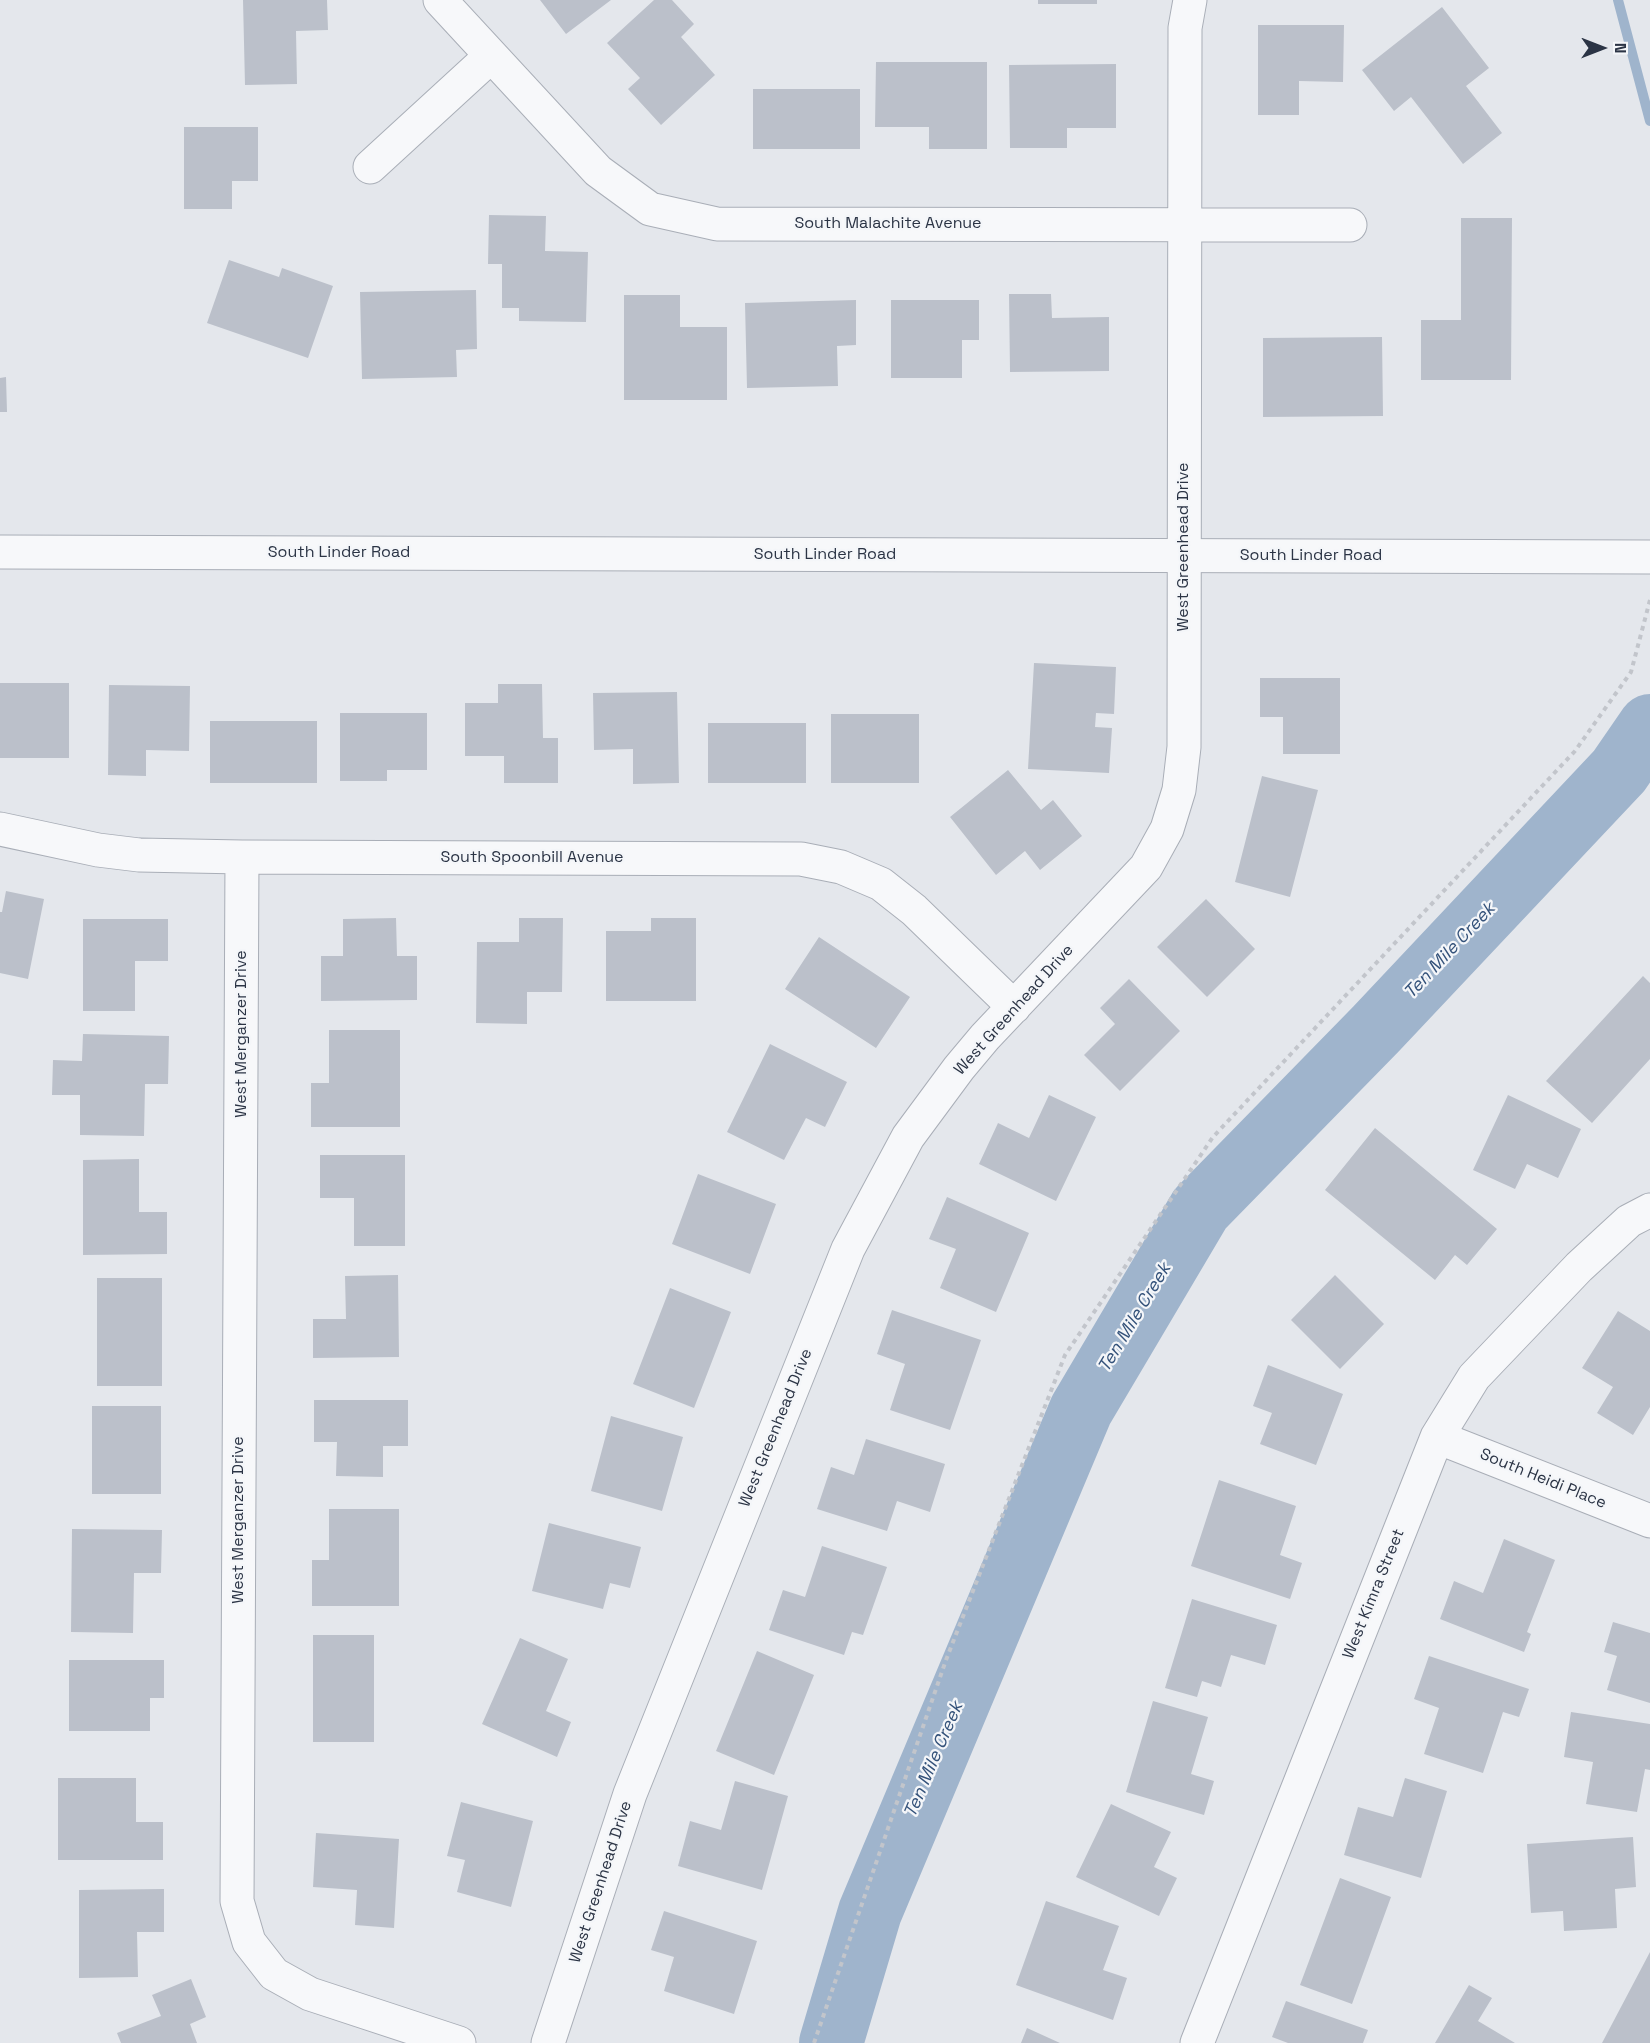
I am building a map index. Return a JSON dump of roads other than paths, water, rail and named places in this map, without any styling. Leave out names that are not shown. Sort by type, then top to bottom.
[{"type":"street","name":"South Malachite Avenue","points":[[440,0],[598,171],[650,209],[717,224],[1350,225]]},
{"type":"street","name":"West Greenhead Drive","points":[[548,2043],[630,1794],[848,1249],[908,1137],[959,1068],[985,1036],[1146,867],[1167,829],[1179,790],[1184,747],[1185,28],[1190,0]]},
{"type":"street","points":[[370,167],[491,56]]},
{"type":"street","name":"South Linder Road","points":[[0,552],[1650,557]]},
{"type":"street","name":"South Spoonbill Avenue","points":[[0,828],[98,850],[129,854],[242,857],[801,859],[841,867],[881,884],[914,910],[1014,1007]]},
{"type":"street","name":"West Merganzer Drive","points":[[242,857],[237,1901],[249,1942],[274,1974],[310,1994],[459,2043]]},
{"type":"street","name":"West Kimra Street","points":[[1197,2043],[1437,1437],[1474,1377],[1579,1267],[1629,1221],[1650,1210]]},
{"type":"street","name":"South Heidi Place","points":[[1437,1437],[1650,1521]]},
{"type":"waterway","name":"Ten Mile Creek","points":[[1618,0],[1650,121]]},
{"type":"waterway","name":"Ten Mile Creek","points":[[831,2043],[870,1912],[1081,1410],[1200,1209],[1376,1029],[1619,771],[1650,726]]}]
